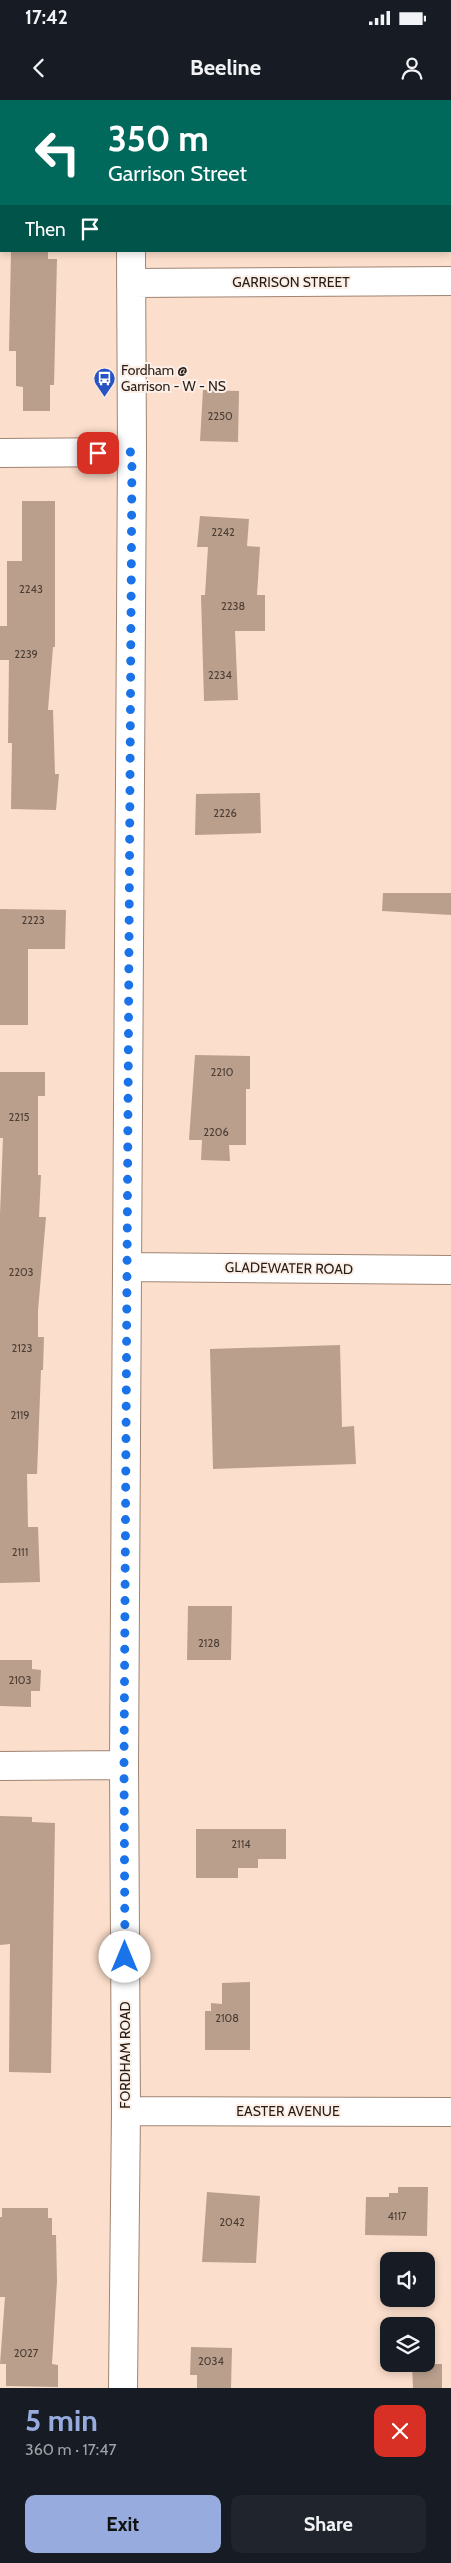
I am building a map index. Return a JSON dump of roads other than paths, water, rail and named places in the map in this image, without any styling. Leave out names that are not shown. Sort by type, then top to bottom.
[{"type":"street","name":"FORDHAM ROAD","points":[[123,2388],[126,2111],[124,1765],[132,452],[131,252]]},
{"type":"street","name":"GARRISON STREET","points":[[131,283],[451,281]]},
{"type":"street","points":[[0,453],[132,452]]},
{"type":"street","name":"GLADEWATER ROAD","points":[[127,1267],[451,1270]]},
{"type":"street","points":[[0,1766],[124,1765]]},
{"type":"street","name":"EASTER AVENUE","points":[[126,2111],[451,2112]]},
{"type":"place","name":"Fordham @ Garrison - W - NS","points":[[105,397]]}]
